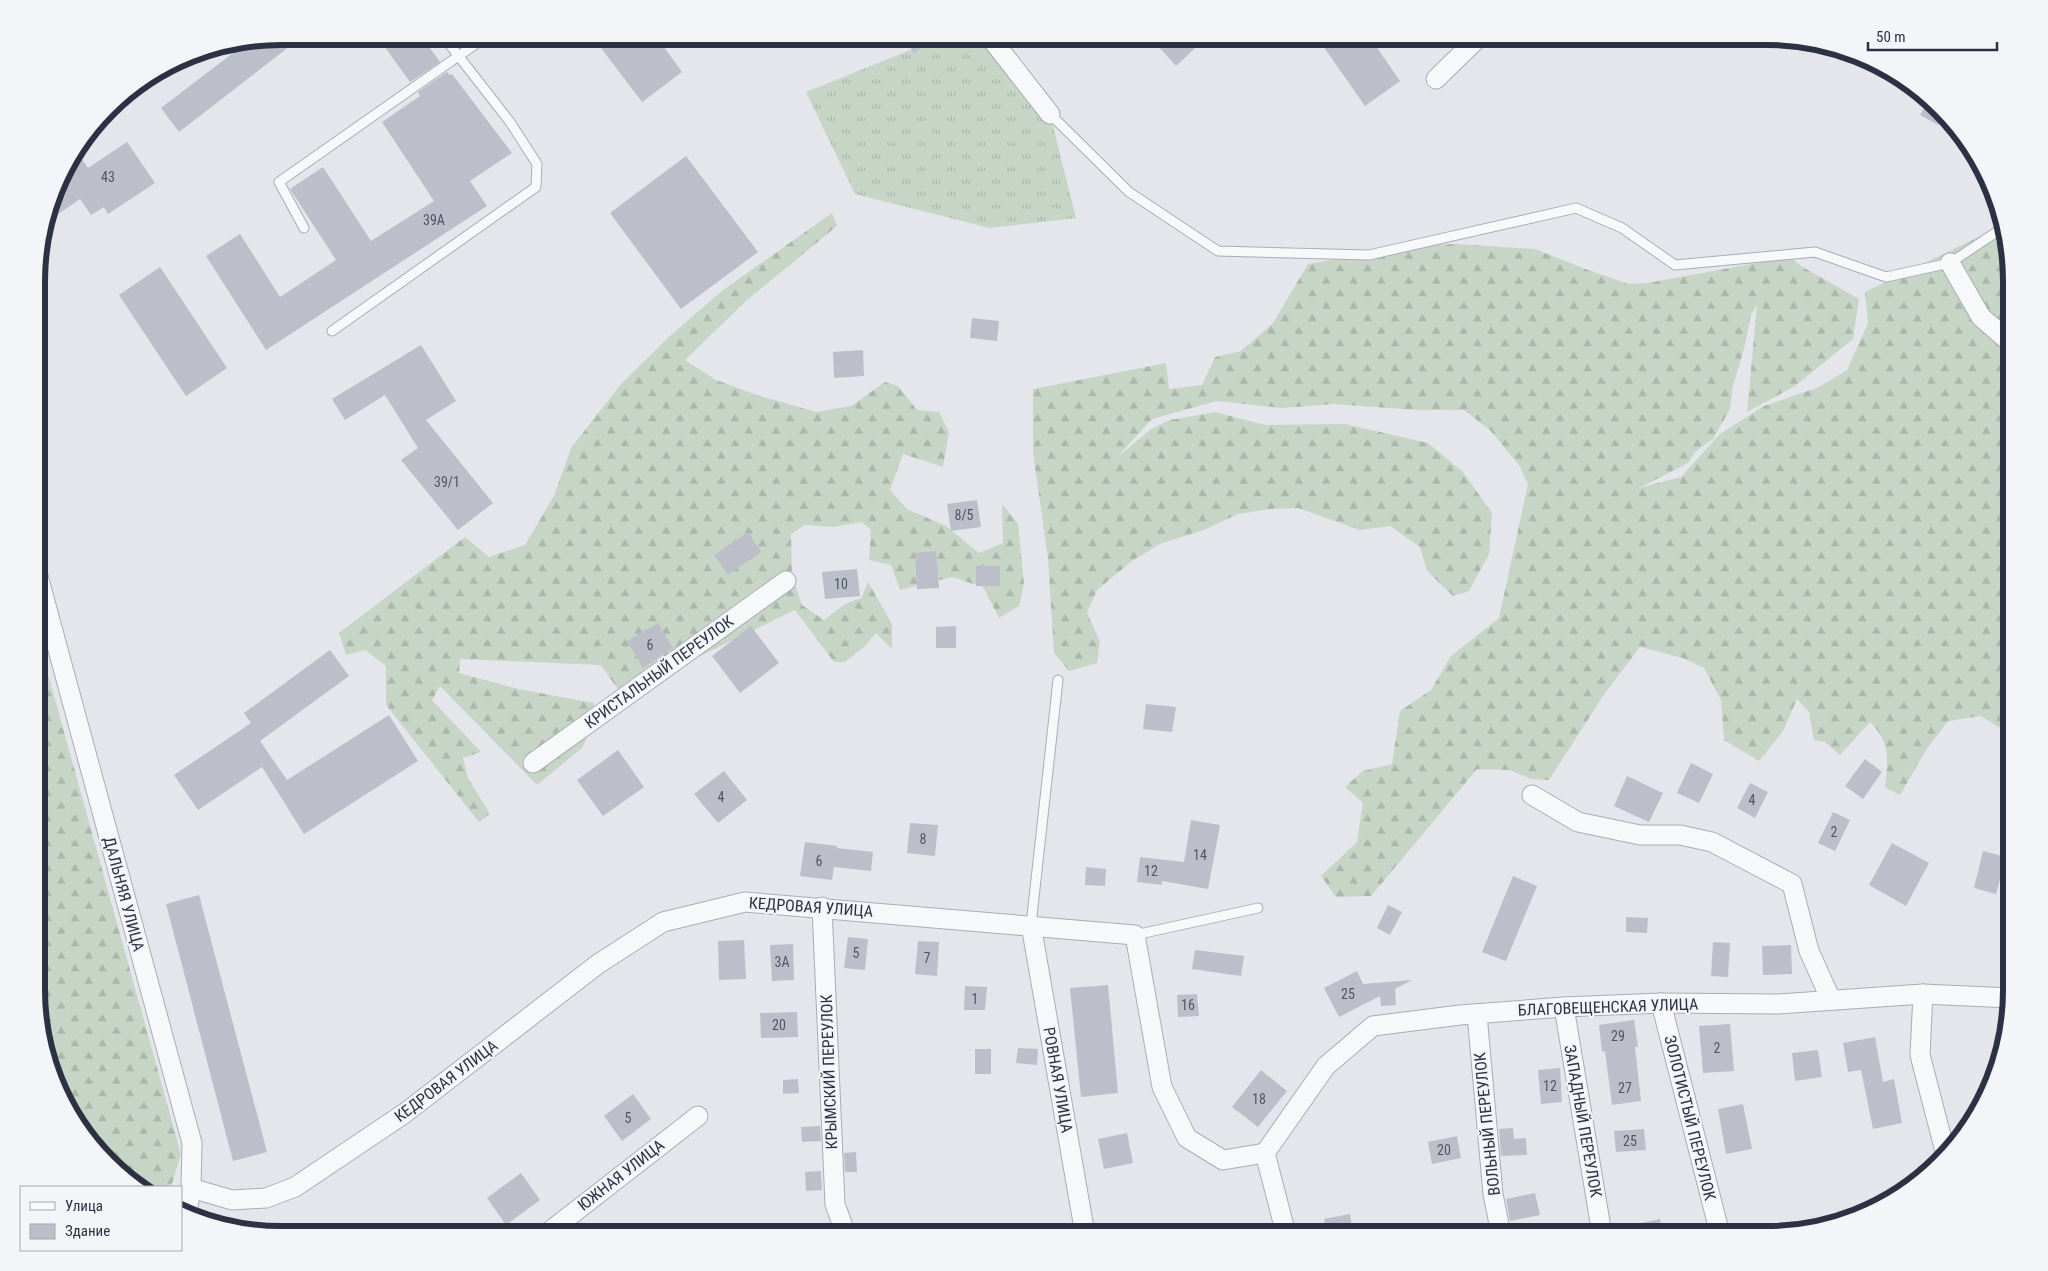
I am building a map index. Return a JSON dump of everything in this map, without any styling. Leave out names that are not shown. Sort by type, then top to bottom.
[{"type":"street","points":[[996,45],[1050,114]]},
{"type":"street","points":[[1436,79],[1471,45]]},
{"type":"street","points":[[1950,263],[1982,317],[2003,336]]},
{"type":"street","name":"КРИСТАЛЬНЫЙ ПЕРЕУЛОК","points":[[533,763],[786,581]]},
{"type":"street","name":"ДАЛЬНЯЯ УЛИЦА","points":[[45,602],[192,1143],[191,1188],[187,1206]]},
{"type":"street","points":[[1532,796],[1578,822],[1640,834],[1680,835],[1712,842],[1792,884],[1809,951],[1831,1000]]},
{"type":"street","name":"КЕДРОВАЯ УЛИЦА","points":[[191,1188],[232,1200],[266,1198],[295,1187],[405,1113],[598,964],[663,922],[745,902],[822,907],[1135,935]]},
{"type":"street","name":"КРЫМСКИЙ ПЕРЕУЛОК","points":[[822,907],[835,1204],[843,1226]]},
{"type":"street","name":"РОВНАЯ УЛИЦА","points":[[1031,925],[1083,1226]]},
{"type":"street","points":[[1135,935],[1162,1087],[1187,1138],[1223,1160],[1265,1153],[1284,1226]]},
{"type":"street","points":[[1923,994],[1920,1055],[1944,1146]]},
{"type":"street","name":"БЛАГОВЕЩЕНСКАЯ УЛИЦА","points":[[1265,1153],[1326,1066],[1372,1026],[1477,1014],[1564,1007],[1661,1003],[1778,1004],[1923,994],[2002,998]]},
{"type":"street","name":"ЗОЛОТИСТЫЙ ПЕРЕУЛОК","points":[[1661,1003],[1718,1226]]},
{"type":"street","name":"ЗАПАДНЫЙ ПЕРЕУЛОК","points":[[1564,1007],[1601,1226]]},
{"type":"street","name":"ВОЛЬНЫЙ ПЕРЕУЛОК","points":[[1477,1014],[1493,1194],[1499,1226]]},
{"type":"street","name":"ЮЖНАЯ УЛИЦА","points":[[557,1226],[698,1116]]},
{"type":"lane","points":[[332,330],[536,188],[537,164],[510,122],[451,45]]},
{"type":"lane","points":[[304,228],[279,182],[474,45]]},
{"type":"lane","points":[[1050,114],[1129,192],[1218,251],[1369,255],[1576,208],[1622,228],[1675,265],[1816,252],[1886,277],[1950,263],[1997,231]]},
{"type":"lane","points":[[1031,925],[1058,680]]},
{"type":"lane","points":[[1135,935],[1258,908]]},
{"type":"green space","points":[[923,45],[996,45],[1050,114],[1076,218],[990,228],[855,194],[806,92]]},
{"type":"green space","points":[[832,213],[837,226],[746,301],[685,360],[716,380],[757,395],[816,412],[851,406],[885,382],[898,386],[917,410],[939,412],[949,432],[943,467],[903,454],[890,490],[907,509],[946,526],[979,553],[1003,543],[1002,504],[1018,524],[1024,584],[1019,606],[999,618],[983,587],[952,577],[900,590],[891,565],[869,560],[871,530],[861,522],[833,527],[805,525],[791,534],[792,576],[802,605],[824,620],[845,604],[861,598],[868,582],[892,624],[892,649],[876,633],[864,647],[845,662],[834,662],[795,610],[667,672],[624,698],[601,665],[460,659],[459,673],[518,689],[594,703],[593,725],[582,748],[537,785],[440,686],[432,700],[481,752],[463,758],[468,778],[490,814],[479,822],[386,705],[386,666],[365,650],[346,655],[339,633],[465,537],[489,557],[525,545],[554,496],[571,448],[621,384],[671,335],[723,290]]},
{"type":"green space","points":[[1997,228],[2001,250],[2003,281],[2003,730],[1981,716],[1948,721],[1926,750],[1900,795],[1885,787],[1887,760],[1885,745],[1882,737],[1870,722],[1840,755],[1825,742],[1814,740],[1809,712],[1797,699],[1783,731],[1759,761],[1724,740],[1721,700],[1704,668],[1683,658],[1640,647],[1605,693],[1549,780],[1531,779],[1510,770],[1477,769],[1371,896],[1336,897],[1321,876],[1357,842],[1363,803],[1345,787],[1363,771],[1392,764],[1400,711],[1431,690],[1451,656],[1499,618],[1528,484],[1519,465],[1491,431],[1464,410],[1416,410],[1334,404],[1282,408],[1217,401],[1152,419],[1116,458],[1151,429],[1170,420],[1215,412],[1265,425],[1345,424],[1428,443],[1463,472],[1492,513],[1489,554],[1469,591],[1453,596],[1427,571],[1420,547],[1390,526],[1360,530],[1298,508],[1270,509],[1238,514],[1204,530],[1160,544],[1132,561],[1097,590],[1087,613],[1100,641],[1097,663],[1069,671],[1054,653],[1048,558],[1033,453],[1033,389],[1166,363],[1169,389],[1202,385],[1215,357],[1241,351],[1273,323],[1308,264],[1409,246],[1455,244],[1535,249],[1629,284],[1647,283],[1790,257],[1801,266],[1859,299],[1853,339],[1795,386],[1747,412],[1757,305],[1751,315],[1744,349],[1733,386],[1730,409],[1713,439],[1696,451],[1688,463],[1639,488],[1681,477],[1720,434],[1764,406],[1819,387],[1847,370],[1868,323],[1865,292]]},
{"type":"green space","points":[[45,663],[181,1154],[171,1186],[150,1186],[137,1177],[114,1157],[85,1121],[69,1094],[53,1051],[47,1021],[45,990]]},
{"type":"building","points":[[291,45],[179,132],[161,108],[238,50]]},
{"type":"building","points":[[383,45],[428,45],[440,62],[410,82]]},
{"type":"building","points":[[599,45],[662,45],[682,72],[642,102]]},
{"type":"building","points":[[908,45],[925,45],[914,53]]},
{"type":"building","points":[[1159,45],[1198,45],[1176,66]]},
{"type":"building","points":[[1322,45],[1375,45],[1400,81],[1365,106]]},
{"type":"building","points":[[447,72],[450,75],[452,74],[512,153],[470,181],[487,206],[266,350],[206,256],[240,234],[280,297],[336,260],[290,189],[323,167],[371,241],[434,201],[382,122],[420,96],[418,92]]},
{"type":"building","points":[[1925,106],[1940,121],[1938,125],[1920,115]]},
{"type":"building","points":[[127,142],[155,183],[108,214],[104,207],[91,215],[80,199],[54,217],[69,177],[81,157],[88,168]]},
{"type":"building","points":[[686,156],[758,252],[681,309],[610,213]]},
{"type":"building","points":[[160,267],[227,368],[186,396],[119,295]]},
{"type":"building","points":[[972,318],[999,321],[997,341],[970,338]]},
{"type":"building","points":[[421,345],[456,401],[426,420],[493,503],[458,530],[401,460],[418,448],[385,395],[345,420],[332,399]]},
{"type":"building","points":[[863,350],[864,376],[834,378],[833,352]]},
{"type":"building","points":[[977,500],[981,527],[951,531],[947,504]]},
{"type":"building","points":[[748,532],[761,552],[728,575],[714,555]]},
{"type":"building","points":[[936,551],[939,588],[917,589],[915,553]]},
{"type":"building","points":[[976,566],[1000,566],[1000,586],[976,586]]},
{"type":"building","points":[[857,569],[860,596],[825,599],[822,572]]},
{"type":"building","points":[[658,623],[673,648],[643,668],[627,641]]},
{"type":"building","points":[[751,626],[779,663],[740,693],[712,656]]},
{"type":"building","points":[[956,626],[956,648],[936,648],[936,627]]},
{"type":"building","points":[[330,650],[349,676],[260,741],[287,780],[389,715],[418,761],[304,834],[262,767],[198,810],[174,775],[251,723],[244,713]]},
{"type":"building","points":[[1146,704],[1176,707],[1172,732],[1143,729]]},
{"type":"building","points":[[618,750],[644,787],[603,816],[577,780]]},
{"type":"building","points":[[1865,759],[1882,772],[1863,799],[1845,786]]},
{"type":"building","points":[[1691,763],[1713,774],[1699,803],[1677,793]]},
{"type":"building","points":[[724,771],[747,800],[718,823],[694,794]]},
{"type":"building","points":[[1627,776],[1663,793],[1649,822],[1614,806]]},
{"type":"building","points":[[1750,783],[1768,792],[1755,818],[1737,808]]},
{"type":"building","points":[[1833,812],[1850,820],[1835,851],[1818,843]]},
{"type":"building","points":[[1191,820],[1220,825],[1208,889],[1162,881],[1162,885],[1137,882],[1140,857],[1184,862]]},
{"type":"building","points":[[910,823],[938,825],[935,856],[907,853]]},
{"type":"building","points":[[805,842],[873,852],[871,871],[834,867],[832,880],[800,876]]},
{"type":"building","points":[[1892,843],[1929,863],[1906,906],[1869,885]]},
{"type":"building","points":[[1983,851],[2003,856],[2003,868],[1996,894],[1974,888]]},
{"type":"building","points":[[1086,867],[1106,869],[1105,886],[1085,885]]},
{"type":"building","points":[[1513,876],[1537,886],[1506,961],[1482,952]]},
{"type":"building","points":[[199,895],[267,1152],[233,1161],[166,904]]},
{"type":"building","points":[[1388,905],[1402,912],[1390,935],[1377,928]]},
{"type":"building","points":[[1626,917],[1648,918],[1647,933],[1626,932]]},
{"type":"building","points":[[848,937],[868,939],[865,970],[844,968]]},
{"type":"building","points":[[744,940],[746,979],[719,980],[718,941]]},
{"type":"building","points":[[918,941],[939,942],[937,976],[915,974]]},
{"type":"building","points":[[1713,942],[1730,943],[1728,977],[1711,976]]},
{"type":"building","points":[[793,944],[794,980],[772,981],[770,945]]},
{"type":"building","points":[[1791,945],[1792,974],[1763,975],[1762,946]]},
{"type":"building","points":[[1195,950],[1244,956],[1241,976],[1192,969]]},
{"type":"building","points":[[1357,971],[1363,984],[1412,980],[1395,989],[1396,1005],[1381,1006],[1380,996],[1339,1017],[1324,988]]},
{"type":"building","points":[[1108,985],[1118,1093],[1081,1097],[1070,988]]},
{"type":"building","points":[[965,986],[987,987],[985,1010],[964,1010]]},
{"type":"building","points":[[1197,994],[1199,1016],[1178,1017],[1177,995]]},
{"type":"building","points":[[797,1012],[798,1037],[761,1038],[760,1013]]},
{"type":"building","points":[[1634,1020],[1638,1047],[1635,1047],[1641,1101],[1612,1105],[1605,1051],[1602,1052],[1599,1025]]},
{"type":"building","points":[[1730,1024],[1734,1071],[1703,1073],[1699,1026]]},
{"type":"building","points":[[1875,1037],[1883,1082],[1894,1079],[1902,1123],[1873,1129],[1861,1070],[1848,1072],[1843,1043]]},
{"type":"building","points":[[1018,1048],[1038,1049],[1037,1065],[1016,1063]]},
{"type":"building","points":[[975,1049],[991,1049],[991,1074],[975,1074]]},
{"type":"building","points":[[1818,1050],[1822,1077],[1795,1081],[1792,1053]]},
{"type":"building","points":[[1560,1068],[1562,1102],[1541,1104],[1538,1070]]},
{"type":"building","points":[[1261,1070],[1287,1091],[1258,1127],[1232,1107]]},
{"type":"building","points":[[798,1079],[799,1093],[783,1094],[783,1080]]},
{"type":"building","points":[[633,1094],[651,1119],[622,1141],[604,1116]]},
{"type":"building","points":[[1743,1104],[1752,1149],[1726,1154],[1718,1109]]},
{"type":"building","points":[[820,1126],[821,1141],[802,1142],[801,1127]]},
{"type":"building","points":[[1513,1128],[1514,1139],[1526,1138],[1527,1155],[1501,1156],[1499,1129]]},
{"type":"building","points":[[1644,1129],[1646,1150],[1616,1152],[1614,1131]]},
{"type":"building","points":[[1127,1133],[1133,1163],[1104,1169],[1098,1139]]},
{"type":"building","points":[[1457,1136],[1461,1158],[1432,1164],[1428,1142]]},
{"type":"building","points":[[856,1152],[857,1172],[845,1172],[844,1153]]},
{"type":"building","points":[[821,1171],[822,1190],[806,1191],[805,1172]]},
{"type":"building","points":[[521,1173],[540,1200],[506,1225],[487,1198]]},
{"type":"building","points":[[1535,1193],[1540,1215],[1510,1221],[1506,1199]]},
{"type":"building","points":[[1350,1214],[1352,1226],[1325,1226],[1324,1219]]},
{"type":"building","points":[[1660,1219],[1661,1226],[1627,1226]]}]
